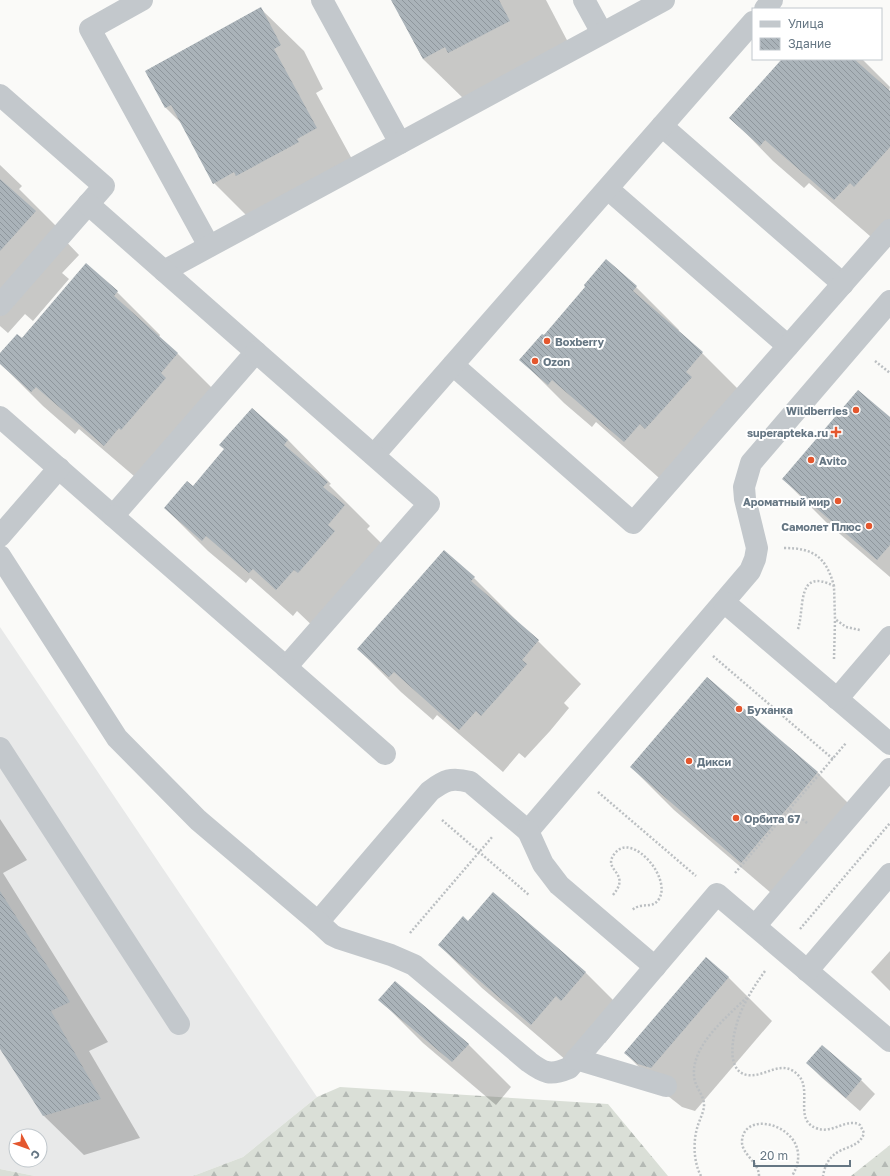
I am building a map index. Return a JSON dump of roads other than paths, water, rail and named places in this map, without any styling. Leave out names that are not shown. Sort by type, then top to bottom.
[{"type":"lane","points":[[142,0],[90,29],[209,246]]},
{"type":"lane","points":[[322,0],[400,143]]},
{"type":"lane","points":[[584,0],[602,33]]},
{"type":"lane","points":[[765,8],[772,0]]},
{"type":"lane","points":[[164,271],[602,33],[654,2]]},
{"type":"lane","points":[[374,455],[752,23]]},
{"type":"lane","points":[[0,95],[104,186],[0,305]]},
{"type":"lane","points":[[662,126],[843,284]]},
{"type":"lane","points":[[608,188],[788,346]]},
{"type":"lane","points":[[88,204],[429,504],[286,667]]},
{"type":"lane","points":[[453,365],[633,523],[890,230]]},
{"type":"lane","points":[[528,831],[750,571],[755,559],[757,548],[745,499],[744,487],[751,463],[890,301]]},
{"type":"lane","points":[[113,516],[256,352]]},
{"type":"lane","points":[[0,417],[384,754]]},
{"type":"lane","points":[[0,536],[59,468]]},
{"type":"lane","points":[[0,556],[117,738],[198,820],[332,935],[392,955],[404,960],[423,972],[529,1062],[542,1071],[552,1073],[560,1072],[569,1068],[717,894],[890,1041]]},
{"type":"lane","points":[[724,602],[890,744]]},
{"type":"lane","points":[[838,699],[890,637]]},
{"type":"lane","points":[[0,748],[179,1024]]},
{"type":"lane","points":[[755,926],[890,769]]},
{"type":"lane","points":[[318,922],[430,791],[442,782],[459,779],[470,782],[528,831],[548,872],[559,885],[655,967]]},
{"type":"lane","points":[[807,971],[890,874]]},
{"type":"lane","points":[[576,1059],[631,1068],[666,1086]]},
{"type":"place","name":"Boxberry","points":[[547,341]]},
{"type":"place","name":"Ozon","points":[[535,361]]},
{"type":"place","name":"Wildberries","points":[[856,410]]},
{"type":"place","name":"superapteka.ru","points":[[836,432]]},
{"type":"place","name":"Avito","points":[[811,460]]},
{"type":"place","name":"Ароматный мир","points":[[838,501]]},
{"type":"place","name":"Самолет Плюс","points":[[869,526]]},
{"type":"place","name":"Буханка","points":[[739,709]]},
{"type":"place","name":"Дикси","points":[[689,761]]},
{"type":"place","name":"Орбита 67","points":[[736,818]]}]
